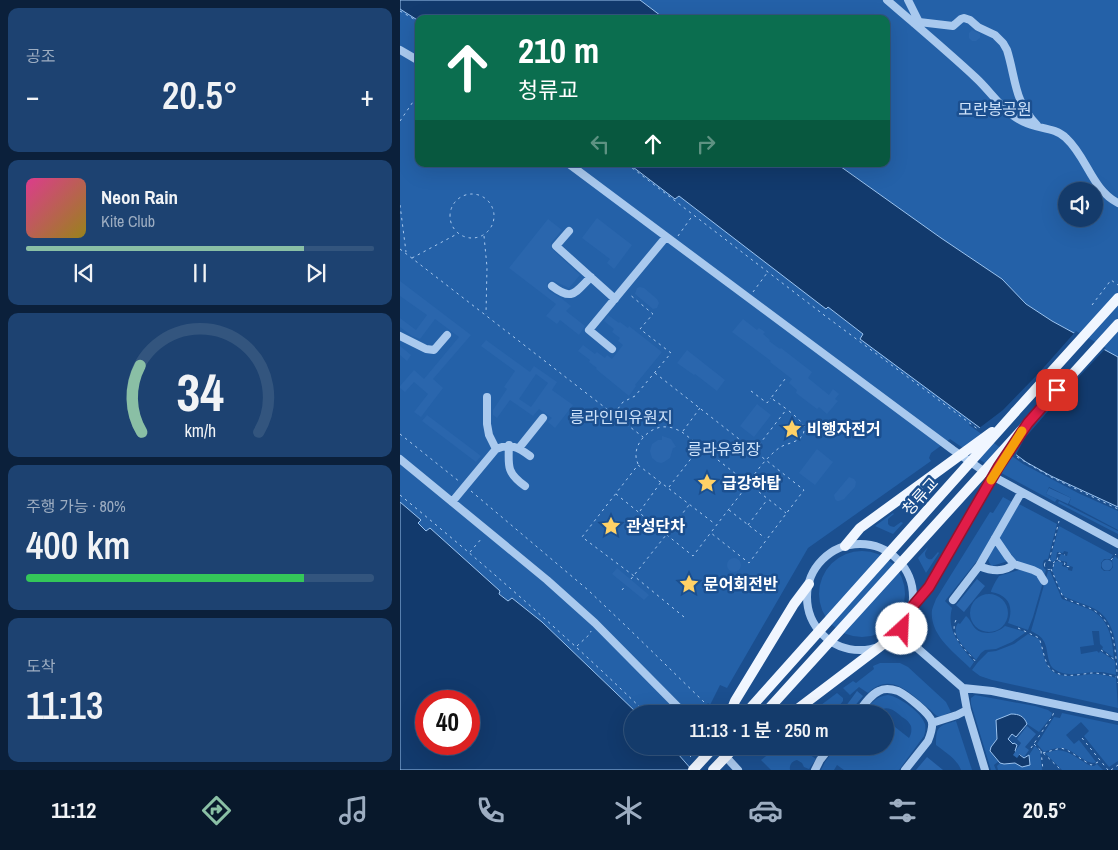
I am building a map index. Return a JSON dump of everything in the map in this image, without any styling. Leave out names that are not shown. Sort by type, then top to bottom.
[{"type":"main road","name":"청류교","points":[[753,705],[1118,298]]},
{"type":"main road","name":"청류교","points":[[772,705],[1118,324]]},
{"type":"main road","points":[[845,546],[860,528],[992,432],[1015,412]]},
{"type":"main road","points":[[912,607],[929,587],[999,466],[1028,423]]},
{"type":"main road","points":[[734,705],[794,604],[809,584]]},
{"type":"main road","points":[[803,705],[882,645]]},
{"type":"main road","points":[[693,770],[707,755]]},
{"type":"main road","points":[[713,770],[727,755]]},
{"type":"street","points":[[887,0],[917,22],[1010,113],[1024,123],[1064,136],[1075,147],[1102,191],[1110,199],[1118,203]]},
{"type":"street","points":[[908,0],[917,22]]},
{"type":"street","points":[[917,22],[953,26],[964,18],[970,20],[978,28],[994,35],[1003,43],[1007,50],[1019,99],[1037,126]]},
{"type":"street","points":[[400,50],[415,59]]},
{"type":"street","points":[[573,167],[953,450],[985,472],[1118,544]]},
{"type":"street","points":[[569,231],[556,246],[615,299]]},
{"type":"street","points":[[612,349],[590,330],[666,236]]},
{"type":"street","points":[[552,286],[568,295],[572,294],[591,277]]},
{"type":"street","points":[[400,336],[426,349],[434,350],[447,335]]},
{"type":"street","points":[[487,397],[487,424],[489,435],[496,449]]},
{"type":"street","points":[[519,448],[543,418]]},
{"type":"street","points":[[509,445],[508,458],[512,475],[525,486]]},
{"type":"street","points":[[452,502],[496,449],[502,446],[514,446],[530,456]]},
{"type":"street","points":[[400,459],[494,535],[560,592],[595,624],[676,705]]},
{"type":"street","points":[[953,600],[979,566],[1021,492]]},
{"type":"street","points":[[995,538],[1014,564],[1033,570],[1044,581]]},
{"type":"street","points":[[860,544],[883,549],[895,557],[905,569],[911,583],[913,591],[912,607],[906,622],[893,638],[882,645],[866,649],[840,645],[827,637],[816,625],[810,610],[808,600],[809,584],[813,574],[822,560],[835,550],[845,546],[860,544]]},
{"type":"street","points":[[979,566],[988,570],[996,570],[1006,569],[1014,564]]},
{"type":"street","points":[[899,632],[960,686],[986,770]]},
{"type":"street","points":[[960,686],[1118,717]]},
{"type":"street","points":[[865,705],[879,691],[888,689],[904,694],[927,714],[932,723],[930,736],[905,770]]},
{"type":"street","points":[[932,723],[967,710]]},
{"type":"street","points":[[724,755],[738,770]]},
{"type":"street","points":[[815,770],[824,755]]},
{"type":"path","points":[[400,11],[415,20]]},
{"type":"path","points":[[400,122],[415,99]]},
{"type":"path","points":[[631,167],[978,429]]},
{"type":"path","points":[[473,193],[483,196],[491,204],[494,220],[483,235],[476,238],[465,237],[458,234],[452,228],[449,212],[458,198],[473,193]]},
{"type":"path","points":[[400,206],[406,253]]},
{"type":"path","points":[[679,235],[693,215]]},
{"type":"path","points":[[412,258],[458,234]]},
{"type":"path","points":[[483,235],[487,267],[486,315]]},
{"type":"path","points":[[400,249],[643,437]]},
{"type":"path","points":[[753,291],[768,272]]},
{"type":"path","points":[[1092,305],[1111,280],[1118,285]]},
{"type":"path","points":[[613,414],[623,402],[635,396],[671,353],[640,329],[653,314],[627,292]]},
{"type":"path","points":[[655,373],[804,490],[749,563],[710,533]]},
{"type":"path","points":[[751,391],[767,403],[785,380]]},
{"type":"path","points":[[616,494],[693,556],[766,461],[780,447],[794,442],[803,433],[802,422],[771,398]]},
{"type":"path","points":[[682,432],[700,408]]},
{"type":"path","points":[[754,451],[786,410]]},
{"type":"path","points":[[716,525],[638,465],[636,456],[638,445],[643,437],[653,429],[666,427],[682,432],[786,513]]},
{"type":"path","points":[[400,434],[505,519],[588,590],[707,705]]},
{"type":"path","points":[[668,488],[701,446]]},
{"type":"path","points":[[1016,456],[1051,477],[1118,509]]},
{"type":"path","points":[[638,465],[582,537],[684,617]]},
{"type":"path","points":[[640,512],[661,482]]},
{"type":"path","points":[[400,495],[512,589],[637,705]]},
{"type":"path","points":[[748,525],[768,499]]},
{"type":"path","points":[[631,579],[689,504]]},
{"type":"path","points":[[728,510],[766,539]]},
{"type":"path","points":[[1051,569],[1047,569],[1044,566],[1049,561],[1062,513]]},
{"type":"path","points":[[469,553],[481,540]]},
{"type":"path","points":[[1065,555],[1059,553],[1051,569],[1063,597],[1096,611],[1108,623],[1112,636],[1118,682]]},
{"type":"path","points":[[1111,560],[1116,554]]},
{"type":"path","points":[[1057,560],[1065,563],[1064,566],[1071,567]]},
{"type":"path","points":[[1049,561],[1053,563]]},
{"type":"path","points":[[622,590],[626,585]]},
{"type":"path","points":[[956,620],[953,626],[956,638],[976,662]]},
{"type":"path","points":[[1018,628],[1039,638],[1046,662],[1056,673],[1078,676],[1092,673],[1117,677]]},
{"type":"path","points":[[576,647],[590,634]]},
{"type":"path","points":[[1101,650],[1116,660]]},
{"type":"path","points":[[1031,748],[1052,717],[1056,704]]},
{"type":"path","points":[[1082,738],[1108,770]]},
{"type":"path","points":[[1034,743],[1061,770]]},
{"type":"path","points":[[1043,753],[1062,748],[1091,764],[1100,760]]},
{"type":"path","points":[[1040,750],[1043,770]]},
{"type":"path","points":[[1111,770],[1118,765]]},
{"type":"green space","name":"모란봉공원","points":[[640,0],[1118,0],[1118,357],[1052,321],[1026,304],[1002,279],[841,167],[890,167],[890,15],[660,15]]},
{"type":"green space","name":"릉라인민유원지","points":[[400,9],[415,18],[415,167],[633,167],[675,199],[679,196],[826,308],[828,307],[863,334],[860,339],[972,422],[969,425],[1023,464],[1078,493],[1118,511],[1118,530],[1069,504],[1071,498],[1049,487],[1046,494],[1057,499],[1055,502],[992,468],[950,439],[931,453],[929,458],[931,461],[808,548],[727,688],[720,685],[710,705],[708,703],[706,705],[629,705],[542,622],[513,598],[508,601],[499,593],[500,591],[430,528],[427,531],[418,523],[420,519],[400,502]]},
{"type":"green space","points":[[1003,497],[1012,502],[980,557],[945,601],[952,608],[951,624],[953,631],[964,650],[974,662],[970,668],[944,643],[935,628],[932,610],[936,599],[990,512],[993,513]]},
{"type":"green space","points":[[1059,501],[1118,531],[1118,534],[1058,503]]},
{"type":"green space","points":[[1019,504],[1057,524],[1048,559],[1044,560],[1043,563],[1043,567],[1046,570],[1044,577],[1030,566],[1016,561],[1010,556],[1000,540],[999,537]]},
{"type":"green space","points":[[893,513],[888,519],[890,526],[894,527],[901,522],[903,523],[893,534],[875,526]]},
{"type":"green space","points":[[1059,526],[1113,555],[1110,559],[1104,559],[1101,563],[1101,568],[1104,571],[1110,571],[1113,567],[1112,560],[1115,556],[1118,559],[1118,670],[1114,636],[1108,621],[1095,609],[1065,597],[1061,593],[1052,570],[1054,563],[1057,561],[1063,563],[1062,566],[1072,571],[1073,567],[1067,565],[1067,562],[1058,560],[1061,554],[1067,556],[1068,552],[1057,552],[1056,560],[1053,562],[1050,560]]},
{"type":"green space","points":[[995,545],[1008,561],[992,566],[988,558]]},
{"type":"green space","points":[[928,547],[925,553],[928,559],[932,559],[939,553],[926,573],[918,558]]},
{"type":"green space","points":[[854,551],[870,551],[879,554],[893,563],[902,577],[905,594],[902,611],[893,625],[879,634],[870,637],[854,637],[838,630],[826,618],[819,602],[819,586],[826,570],[838,558]]},
{"type":"green space","points":[[1019,570],[1036,574],[1043,582],[1028,630],[1008,623],[1010,607],[1006,599],[991,592],[999,576]]},
{"type":"green space","points":[[1048,571],[1050,571],[1062,599],[1091,610],[1106,625],[1111,637],[1114,658],[1102,649],[1099,631],[1092,631],[1094,645],[1080,647],[1081,654],[1097,651],[1099,653],[1100,651],[1115,661],[1116,675],[1100,672],[1065,674],[1051,666],[1043,640],[1031,631]]},
{"type":"green space","points":[[989,594],[1002,600],[1008,613],[1002,626],[989,632],[976,626],[970,613],[976,600]]},
{"type":"green space","points":[[966,616],[974,627],[981,632],[998,631],[1005,626],[1026,632],[1012,642],[996,649],[985,650],[976,660],[964,648],[956,633],[958,623],[960,624]]},
{"type":"green space","points":[[1028,634],[1039,639],[1046,663],[1057,674],[1068,676],[1096,674],[1116,678],[1118,708],[992,680],[980,676],[972,670],[988,652],[1014,644]]},
{"type":"green space","points":[[880,663],[900,663],[908,667],[946,702],[951,712],[937,716],[907,691],[892,684],[876,687],[868,693],[859,687],[850,695],[843,688],[853,681],[856,683],[874,669],[873,666]]},
{"type":"green space","points":[[837,693],[843,698],[840,705],[821,705]]},
{"type":"green space","points":[[975,695],[1035,706],[1048,710],[1052,713],[1051,717],[1039,732],[1027,724],[1022,716],[1011,714],[999,719],[996,725],[997,739],[991,747],[994,757],[999,761],[994,765],[996,770],[991,770],[971,704],[971,698]]},
{"type":"green space","points":[[884,696],[893,696],[910,706],[920,715],[925,726],[924,736],[899,770],[844,770],[837,765],[834,770],[821,770],[830,755],[894,755],[894,726],[909,738],[911,726],[894,711],[894,705],[870,705]]},
{"type":"green space","points":[[1062,713],[1118,725],[1118,761],[1109,767],[1084,736],[1089,731],[1081,722],[1066,735],[1074,744],[1079,740],[1096,762],[1089,762],[1073,752],[1060,748],[1044,752],[1037,744],[1054,717],[1060,718]]},
{"type":"green space","points":[[956,721],[972,770],[961,770],[954,759],[936,745],[940,727]]},
{"type":"green space","points":[[1035,746],[1040,751],[1042,770],[998,770],[997,766],[1000,763],[1015,763],[1022,767],[1030,765],[1029,755]]},
{"type":"green space","points":[[1057,750],[1071,754],[1091,766],[1097,764],[1103,770],[1062,770],[1045,753]]},
{"type":"green space","points":[[767,755],[810,755],[816,759],[809,769],[797,760],[794,761],[790,766],[790,770],[771,770],[761,760]]},
{"type":"shaded area","points":[[400,0],[640,0],[660,15],[415,15],[415,18],[400,9]]},
{"type":"shaded area","points":[[633,167],[841,167],[1002,279],[1026,304],[1052,321],[1118,357],[1118,507],[1051,476],[1026,462],[860,339],[863,334],[828,307],[826,309],[679,196],[675,199]]},
{"type":"shaded area","points":[[400,502],[421,520],[418,523],[426,531],[430,528],[500,591],[499,594],[508,601],[512,598],[542,622],[629,705],[624,705],[624,755],[679,755],[692,770],[400,770]]},
{"type":"shaded area","points":[[1011,714],[1021,716],[1027,724],[1016,737],[1012,734],[1008,739],[1017,745],[1015,751],[1024,758],[1029,755],[1030,765],[1022,767],[1015,763],[1000,763],[990,751],[997,739],[996,720]]},
{"type":"pier","points":[[1076,331],[1106,348],[1024,439],[1015,457],[978,429],[1003,410]]},
{"type":"building","points":[[972,30],[980,34],[980,38],[976,41],[972,41],[969,38],[969,33]]},
{"type":"building","points":[[597,218],[632,245],[614,269],[607,263],[610,259],[582,238]]},
{"type":"building","points":[[548,219],[562,230],[551,243],[551,248],[580,275],[569,288],[552,280],[547,283],[547,288],[571,306],[566,311],[585,326],[579,335],[560,320],[557,324],[546,316],[556,304],[509,268]]},
{"type":"building","points":[[400,281],[471,335],[433,379],[443,388],[421,417],[414,412],[428,394],[414,382],[405,392],[400,386],[414,370],[424,379],[459,337],[435,319],[420,339],[412,336],[400,327],[400,318],[416,330],[427,315],[400,296]]},
{"type":"building","points":[[640,287],[657,299],[659,303],[657,308],[653,309],[635,294],[637,288]]},
{"type":"building","points":[[608,315],[628,328],[629,326],[662,352],[635,385],[629,396],[596,369],[589,362],[590,360],[578,351],[583,345],[595,354],[597,352],[605,358],[607,355],[612,359],[623,345],[618,341],[620,338],[612,332],[614,329],[604,321]]},
{"type":"building","points":[[743,319],[757,330],[759,328],[765,332],[763,334],[769,341],[812,372],[808,378],[829,395],[833,389],[839,394],[835,399],[838,401],[827,414],[796,393],[797,390],[789,383],[792,379],[732,332]]},
{"type":"building","points":[[486,340],[530,372],[534,366],[557,382],[552,390],[573,405],[555,428],[548,422],[552,418],[539,409],[533,416],[510,400],[497,418],[493,415],[493,410],[507,389],[504,387],[515,371],[481,346]],"holes":[[[536,374],[548,383],[531,407],[519,399]]]},
{"type":"building","points":[[400,346],[411,355],[407,361],[400,355]]},
{"type":"building","points":[[687,350],[725,380],[717,391],[677,363]]},
{"type":"building","points":[[757,404],[771,415],[754,437],[740,426]]},
{"type":"building","points":[[427,415],[481,456],[476,462],[422,421]]},
{"type":"building","points":[[662,436],[671,439],[676,447],[673,448],[670,458],[661,463],[652,458],[650,451],[652,444],[662,440]]},
{"type":"building","points":[[817,449],[833,462],[815,485],[799,473]]},
{"type":"building","points":[[849,477],[856,482],[855,487],[844,499],[837,501],[834,495]]},
{"type":"building","points":[[1049,488],[1071,498],[1068,504],[1046,494]]},
{"type":"building","points":[[731,558],[737,558],[741,565],[737,572],[731,572],[727,568],[727,562]]},
{"type":"building","points":[[1107,559],[1113,565],[1107,571],[1101,565]]},
{"type":"building","points":[[617,568],[649,595],[644,600],[612,574]]},
{"type":"building","points":[[977,579],[985,586],[964,612],[956,605]]},
{"type":"building","points":[[857,691],[863,696],[856,705],[847,705]]},
{"type":"building","points":[[1027,726],[1036,734],[1025,747],[1029,750],[1024,757],[1020,754],[1017,758],[1013,755],[1021,743],[1017,739]]},
{"type":"building","points":[[927,757],[943,770],[916,770]]},
{"type":"slow traffic","points":[[991,480],[1022,431]]},
{"type":"place","name":"비행자전거","points":[[792,429]]},
{"type":"place","name":"급강하탑","points":[[707,483]]},
{"type":"place","name":"관성단차","points":[[611,526]]},
{"type":"place","name":"문어회전반","points":[[689,584]]},
{"type":"route","points":[[902,629],[912,607],[929,587],[999,466],[1028,423],[1057,390]]},
{"type":"park label","name":"릉라유희장","points":[[724,449]]}]
